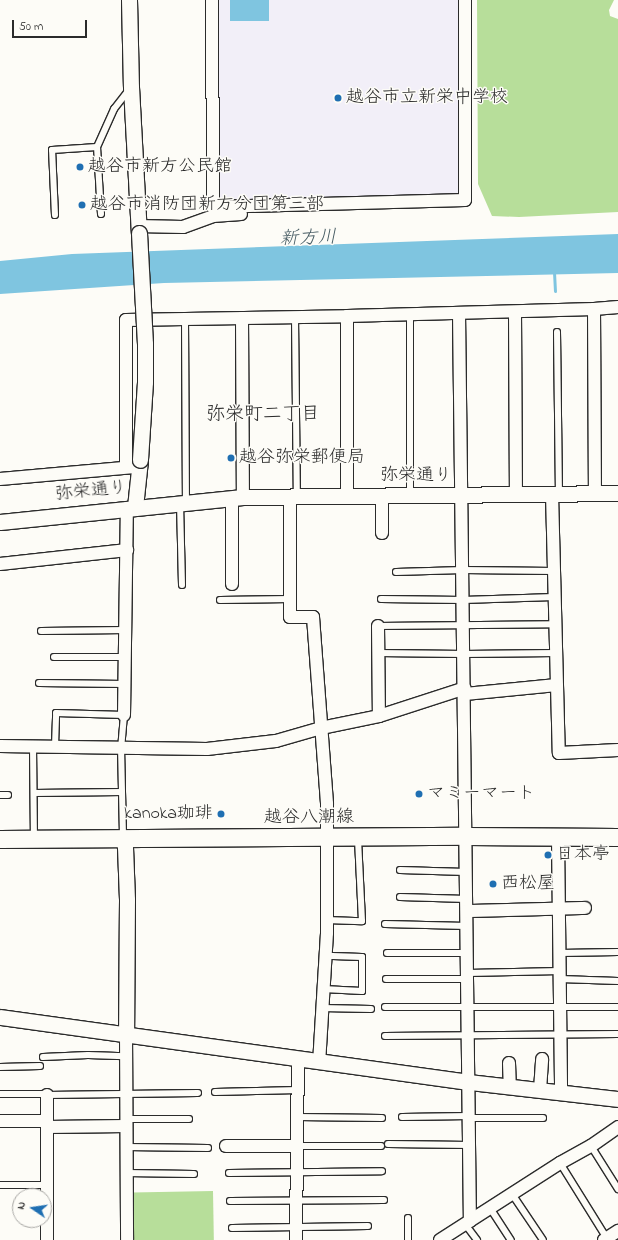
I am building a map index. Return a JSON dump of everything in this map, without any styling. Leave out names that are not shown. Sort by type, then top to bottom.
[{"type":"main road","name":"越谷八潮線","points":[[0,839],[467,836],[558,838],[618,837]]},
{"type":"street","points":[[124,714],[128,550],[135,464],[144,418],[145,352],[131,88],[129,0]]},
{"type":"street","points":[[212,0],[213,207],[465,200],[465,0]]},
{"type":"street","points":[[138,229],[183,227],[213,216],[249,214],[271,205]]},
{"type":"street","points":[[135,464],[126,320],[515,312],[618,307]]},
{"type":"street","points":[[594,309],[595,493]]},
{"type":"street","points":[[515,312],[516,495]]},
{"type":"street","points":[[459,313],[468,926],[470,1145],[468,1222]]},
{"type":"street","points":[[347,316],[347,495]]},
{"type":"street","points":[[232,584],[238,497],[242,318]]},
{"type":"street","points":[[0,479],[135,464]]},
{"type":"street","name":"弥栄通り","points":[[0,522],[131,507],[238,497],[618,493]]},
{"type":"street","points":[[556,494],[554,597],[559,753],[618,750]]},
{"type":"street","points":[[382,495],[382,533]]},
{"type":"street","points":[[294,496],[290,618],[313,617],[327,804],[325,956],[319,1062]]},
{"type":"street","points":[[0,564],[128,550]]},
{"type":"street","points":[[378,626],[379,716]]},
{"type":"street","points":[[0,746],[207,749],[276,741],[321,728],[379,716],[465,691],[557,685]]},
{"type":"street","points":[[558,838],[562,1092]]},
{"type":"street","points":[[123,839],[126,848],[127,900],[125,1056],[127,1240]]},
{"type":"street","points":[[467,911],[585,908]]},
{"type":"street","points":[[0,1017],[469,1082],[618,1099]]},
{"type":"street","points":[[296,1240],[298,1059]]},
{"type":"street","points":[[540,1090],[542,1059]]},
{"type":"street","points":[[509,1063],[510,1087]]},
{"type":"street","points":[[47,1095],[47,1240]]},
{"type":"street","points":[[0,1121],[47,1124],[126,1122]]},
{"type":"street","points":[[443,1239],[560,1163],[591,1146],[618,1127]]},
{"type":"street","points":[[226,1146],[297,1146]]},
{"type":"street","points":[[606,1239],[618,1231]]},
{"type":"lane","points":[[101,214],[97,147],[114,109],[131,88]]},
{"type":"lane","points":[[54,215],[52,150],[97,147]]},
{"type":"lane","points":[[410,314],[410,494]]},
{"type":"lane","points":[[294,496],[295,317]]},
{"type":"lane","points":[[182,585],[185,319]]},
{"type":"lane","points":[[556,494],[557,332]]},
{"type":"lane","points":[[396,572],[463,570],[554,571]]},
{"type":"lane","points":[[381,599],[464,600],[554,597]]},
{"type":"lane","points":[[220,600],[290,599]]},
{"type":"lane","points":[[378,626],[555,624]]},
{"type":"lane","points":[[41,631],[126,630]]},
{"type":"lane","points":[[378,653],[556,653]]},
{"type":"lane","points":[[54,657],[125,657]]},
{"type":"lane","points":[[39,683],[125,684]]},
{"type":"lane","points":[[55,746],[56,713],[124,714],[121,747],[123,839]]},
{"type":"lane","points":[[33,746],[34,839]]},
{"type":"lane","points":[[34,793],[122,792]]},
{"type":"lane","points":[[0,795],[8,795]]},
{"type":"lane","points":[[326,920],[362,921],[358,837]]},
{"type":"lane","points":[[400,870],[467,872]]},
{"type":"lane","points":[[400,897],[467,899]]},
{"type":"lane","points":[[385,924],[468,926]]},
{"type":"lane","points":[[560,953],[618,952]]},
{"type":"lane","points":[[387,953],[468,953]]},
{"type":"lane","points":[[323,989],[362,991],[362,957],[325,956]]},
{"type":"lane","points":[[386,979],[560,975],[618,981]]},
{"type":"lane","points":[[385,1007],[618,1007]]},
{"type":"lane","points":[[322,1008],[371,1009]]},
{"type":"lane","points":[[385,1036],[469,1034],[618,1034]]},
{"type":"lane","points":[[43,1057],[88,1055],[125,1056]]},
{"type":"lane","points":[[0,1067],[40,1066]]},
{"type":"lane","points":[[215,1092],[298,1090]]},
{"type":"lane","points":[[0,1094],[126,1095],[198,1093]]},
{"type":"lane","points":[[298,1117],[382,1118]]},
{"type":"lane","points":[[402,1117],[543,1118]]},
{"type":"lane","points":[[126,1122],[189,1119]]},
{"type":"lane","points":[[388,1144],[470,1145]]},
{"type":"lane","points":[[297,1146],[381,1146]]},
{"type":"lane","points":[[591,1146],[618,1188]]},
{"type":"lane","points":[[126,1147],[208,1148]]},
{"type":"lane","points":[[560,1163],[606,1239]]},
{"type":"lane","points":[[229,1173],[382,1171]]},
{"type":"lane","points":[[126,1173],[194,1174]]},
{"type":"lane","points":[[0,1185],[47,1185]]},
{"type":"lane","points":[[512,1194],[543,1240]]},
{"type":"lane","points":[[230,1201],[384,1200]]},
{"type":"lane","points":[[490,1208],[511,1240]]},
{"type":"lane","points":[[408,1218],[408,1240]]},
{"type":"lane","points":[[468,1222],[477,1240]]},
{"type":"lane","points":[[232,1228],[368,1226]]},
{"type":"shaded area","name":"越谷市立新栄中学校","points":[[216,0],[460,0],[460,203],[216,203]]},
{"type":"green space","points":[[477,0],[614,0],[609,10],[610,16],[618,19],[618,212],[519,217],[492,216],[478,184]]},
{"type":"green space","points":[[213,1191],[214,1240],[133,1240],[132,1192]]},
{"type":"water","points":[[230,0],[269,0],[269,21],[230,21]]},
{"type":"water","points":[[618,234],[618,273],[164,283],[0,294],[0,261],[72,254]]},
{"type":"waterway","points":[[554,272],[555,291]]},
{"type":"place","name":"越谷市立新栄中学校","points":[[338,98]]},
{"type":"place","name":"越谷市新方公民館","points":[[80,167]]},
{"type":"place","name":"越谷市消防団新方分団第三部","points":[[82,205]]},
{"type":"place","name":"越谷弥栄郵便局","points":[[231,458]]},
{"type":"place","name":"マミーマート","points":[[419,794]]},
{"type":"place","name":"kanoka珈琲","points":[[221,814]]},
{"type":"place","name":"日本亭","points":[[548,855]]},
{"type":"place","name":"西松屋","points":[[493,884]]},
{"type":"district","name":"弥栄町二丁目","points":[[263,415]]},
{"type":"water label","name":"新方川","points":[[308,239]]}]
